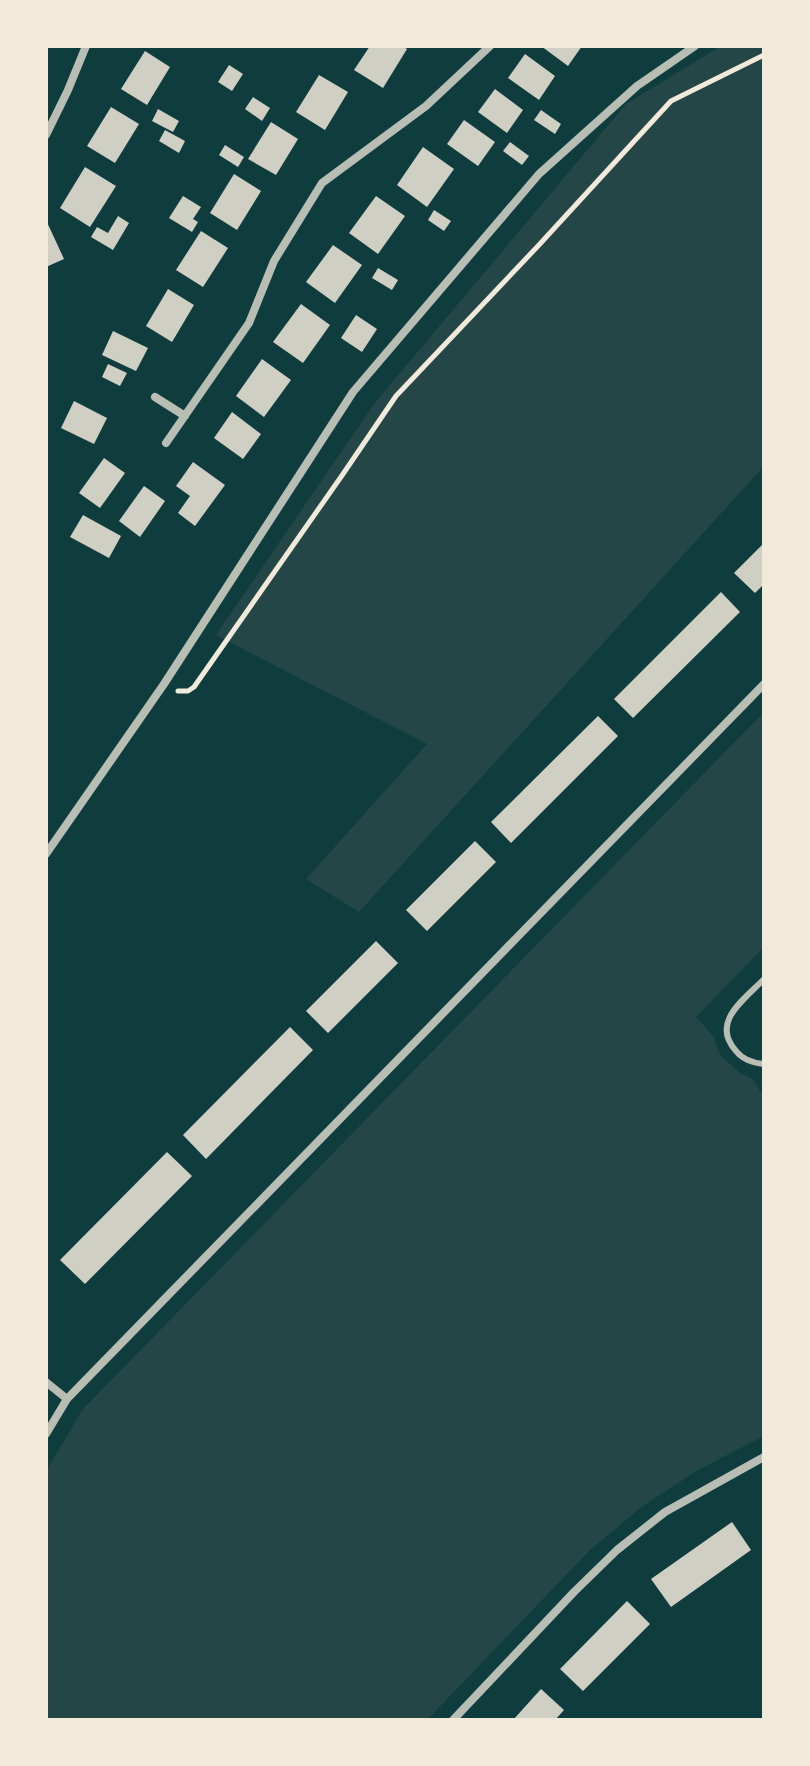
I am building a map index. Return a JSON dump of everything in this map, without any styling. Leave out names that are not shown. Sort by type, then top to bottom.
[{"type":"street","points":[[46,135],[86,46]]},
{"type":"street","points":[[166,443],[249,323],[274,261],[322,183],[426,106],[490,46]]},
{"type":"street","points":[[46,854],[164,684],[353,392],[539,174],[637,86],[695,46]]},
{"type":"street","points":[[155,397],[185,416]]},
{"type":"street","points":[[46,1434],[67,1399],[764,684]]},
{"type":"street","points":[[46,832],[56,839]]},
{"type":"street","points":[[46,1382],[67,1399]]},
{"type":"street","points":[[453,1720],[617,1550],[665,1512],[764,1457]]},
{"type":"lane","points":[[764,979],[733,1011],[727,1021],[726,1032],[728,1041],[741,1057],[764,1064]]},
{"type":"path","points":[[164,684],[179,691],[194,687],[396,396],[671,101],[764,55]]},
{"type":"shaded area","points":[[721,46],[764,46],[764,466],[359,912],[306,879],[427,744],[216,635],[374,404],[626,104]]},
{"type":"shaded area","points":[[764,712],[764,947],[696,1017],[713,1036],[721,1056],[740,1073],[753,1079],[760,1091],[764,1092],[764,1436],[698,1470],[643,1506],[590,1550],[427,1720],[46,1720],[46,1471],[83,1409]]},
{"type":"building","points":[[370,46],[402,46],[407,49],[383,88],[354,70]]},
{"type":"building","points":[[541,46],[582,46],[568,66]]},
{"type":"building","points":[[145,51],[170,67],[147,105],[121,89]]},
{"type":"building","points":[[525,54],[555,76],[539,100],[508,78]]},
{"type":"building","points":[[229,65],[243,74],[232,91],[218,82]]},
{"type":"building","points":[[319,75],[348,92],[325,130],[296,112]]},
{"type":"building","points":[[495,89],[523,110],[507,133],[478,112]]},
{"type":"building","points":[[253,97],[270,108],[262,121],[245,109]]},
{"type":"building","points":[[111,107],[139,124],[115,163],[87,146]]},
{"type":"building","points":[[158,109],[179,121],[173,132],[152,121]]},
{"type":"building","points":[[541,110],[561,124],[555,134],[534,120]]},
{"type":"building","points":[[464,120],[495,142],[478,166],[447,144]]},
{"type":"building","points":[[271,122],[298,139],[276,175],[248,159]]},
{"type":"building","points":[[165,130],[185,141],[179,153],[159,141]]},
{"type":"building","points":[[510,142],[529,156],[522,165],[503,151]]},
{"type":"building","points":[[225,145],[244,157],[238,167],[219,155]]},
{"type":"building","points":[[423,147],[454,169],[427,207],[397,185]]},
{"type":"building","points":[[85,167],[116,186],[90,227],[60,208]]},
{"type":"building","points":[[234,174],[261,191],[237,230],[210,213]]},
{"type":"building","points":[[183,196],[201,207],[193,219],[198,222],[192,232],[169,218]]},
{"type":"building","points":[[376,196],[405,216],[378,254],[349,233]]},
{"type":"building","points":[[434,210],[451,221],[444,231],[428,220]]},
{"type":"building","points":[[118,216],[129,223],[113,250],[91,237],[97,227],[108,233]]},
{"type":"building","points":[[46,220],[64,259],[46,267]]},
{"type":"building","points":[[201,231],[228,248],[203,287],[176,270]]},
{"type":"building","points":[[333,245],[362,265],[335,303],[306,282]]},
{"type":"building","points":[[378,268],[398,280],[392,290],[372,278]]},
{"type":"building","points":[[168,289],[194,305],[172,342],[146,326]]},
{"type":"building","points":[[301,304],[330,325],[303,363],[273,342]]},
{"type":"building","points":[[356,315],[377,329],[362,352],[341,338]]},
{"type":"building","points":[[113,331],[148,348],[136,371],[102,355]]},
{"type":"building","points":[[262,359],[291,380],[264,417],[236,396]]},
{"type":"building","points":[[108,364],[127,373],[120,386],[102,377]]},
{"type":"building","points":[[74,401],[107,418],[94,444],[61,428]]},
{"type":"building","points":[[232,412],[261,434],[243,459],[214,438]]},
{"type":"building","points":[[104,458],[125,473],[100,508],[79,493]]},
{"type":"building","points":[[193,462],[225,485],[195,526],[178,513],[190,496],[176,486]]},
{"type":"building","points":[[144,486],[165,501],[140,537],[119,521]]},
{"type":"building","points":[[83,515],[121,536],[109,558],[70,537]]},
{"type":"building","points":[[764,543],[764,584],[755,593],[734,573]]},
{"type":"building","points":[[721,592],[740,612],[633,718],[614,699]]},
{"type":"building","points":[[598,716],[618,736],[511,843],[491,822]]},
{"type":"building","points":[[475,841],[496,862],[427,931],[406,910]]},
{"type":"building","points":[[376,941],[398,963],[328,1033],[306,1011]]},
{"type":"building","points":[[290,1027],[313,1050],[206,1159],[183,1135]]},
{"type":"building","points":[[167,1152],[192,1176],[85,1284],[60,1260]]},
{"type":"building","points":[[732,1522],[751,1550],[671,1607],[651,1579]]},
{"type":"building","points":[[627,1601],[650,1624],[583,1691],[560,1669]]},
{"type":"building","points":[[541,1689],[564,1710],[555,1720],[513,1720]]}]
